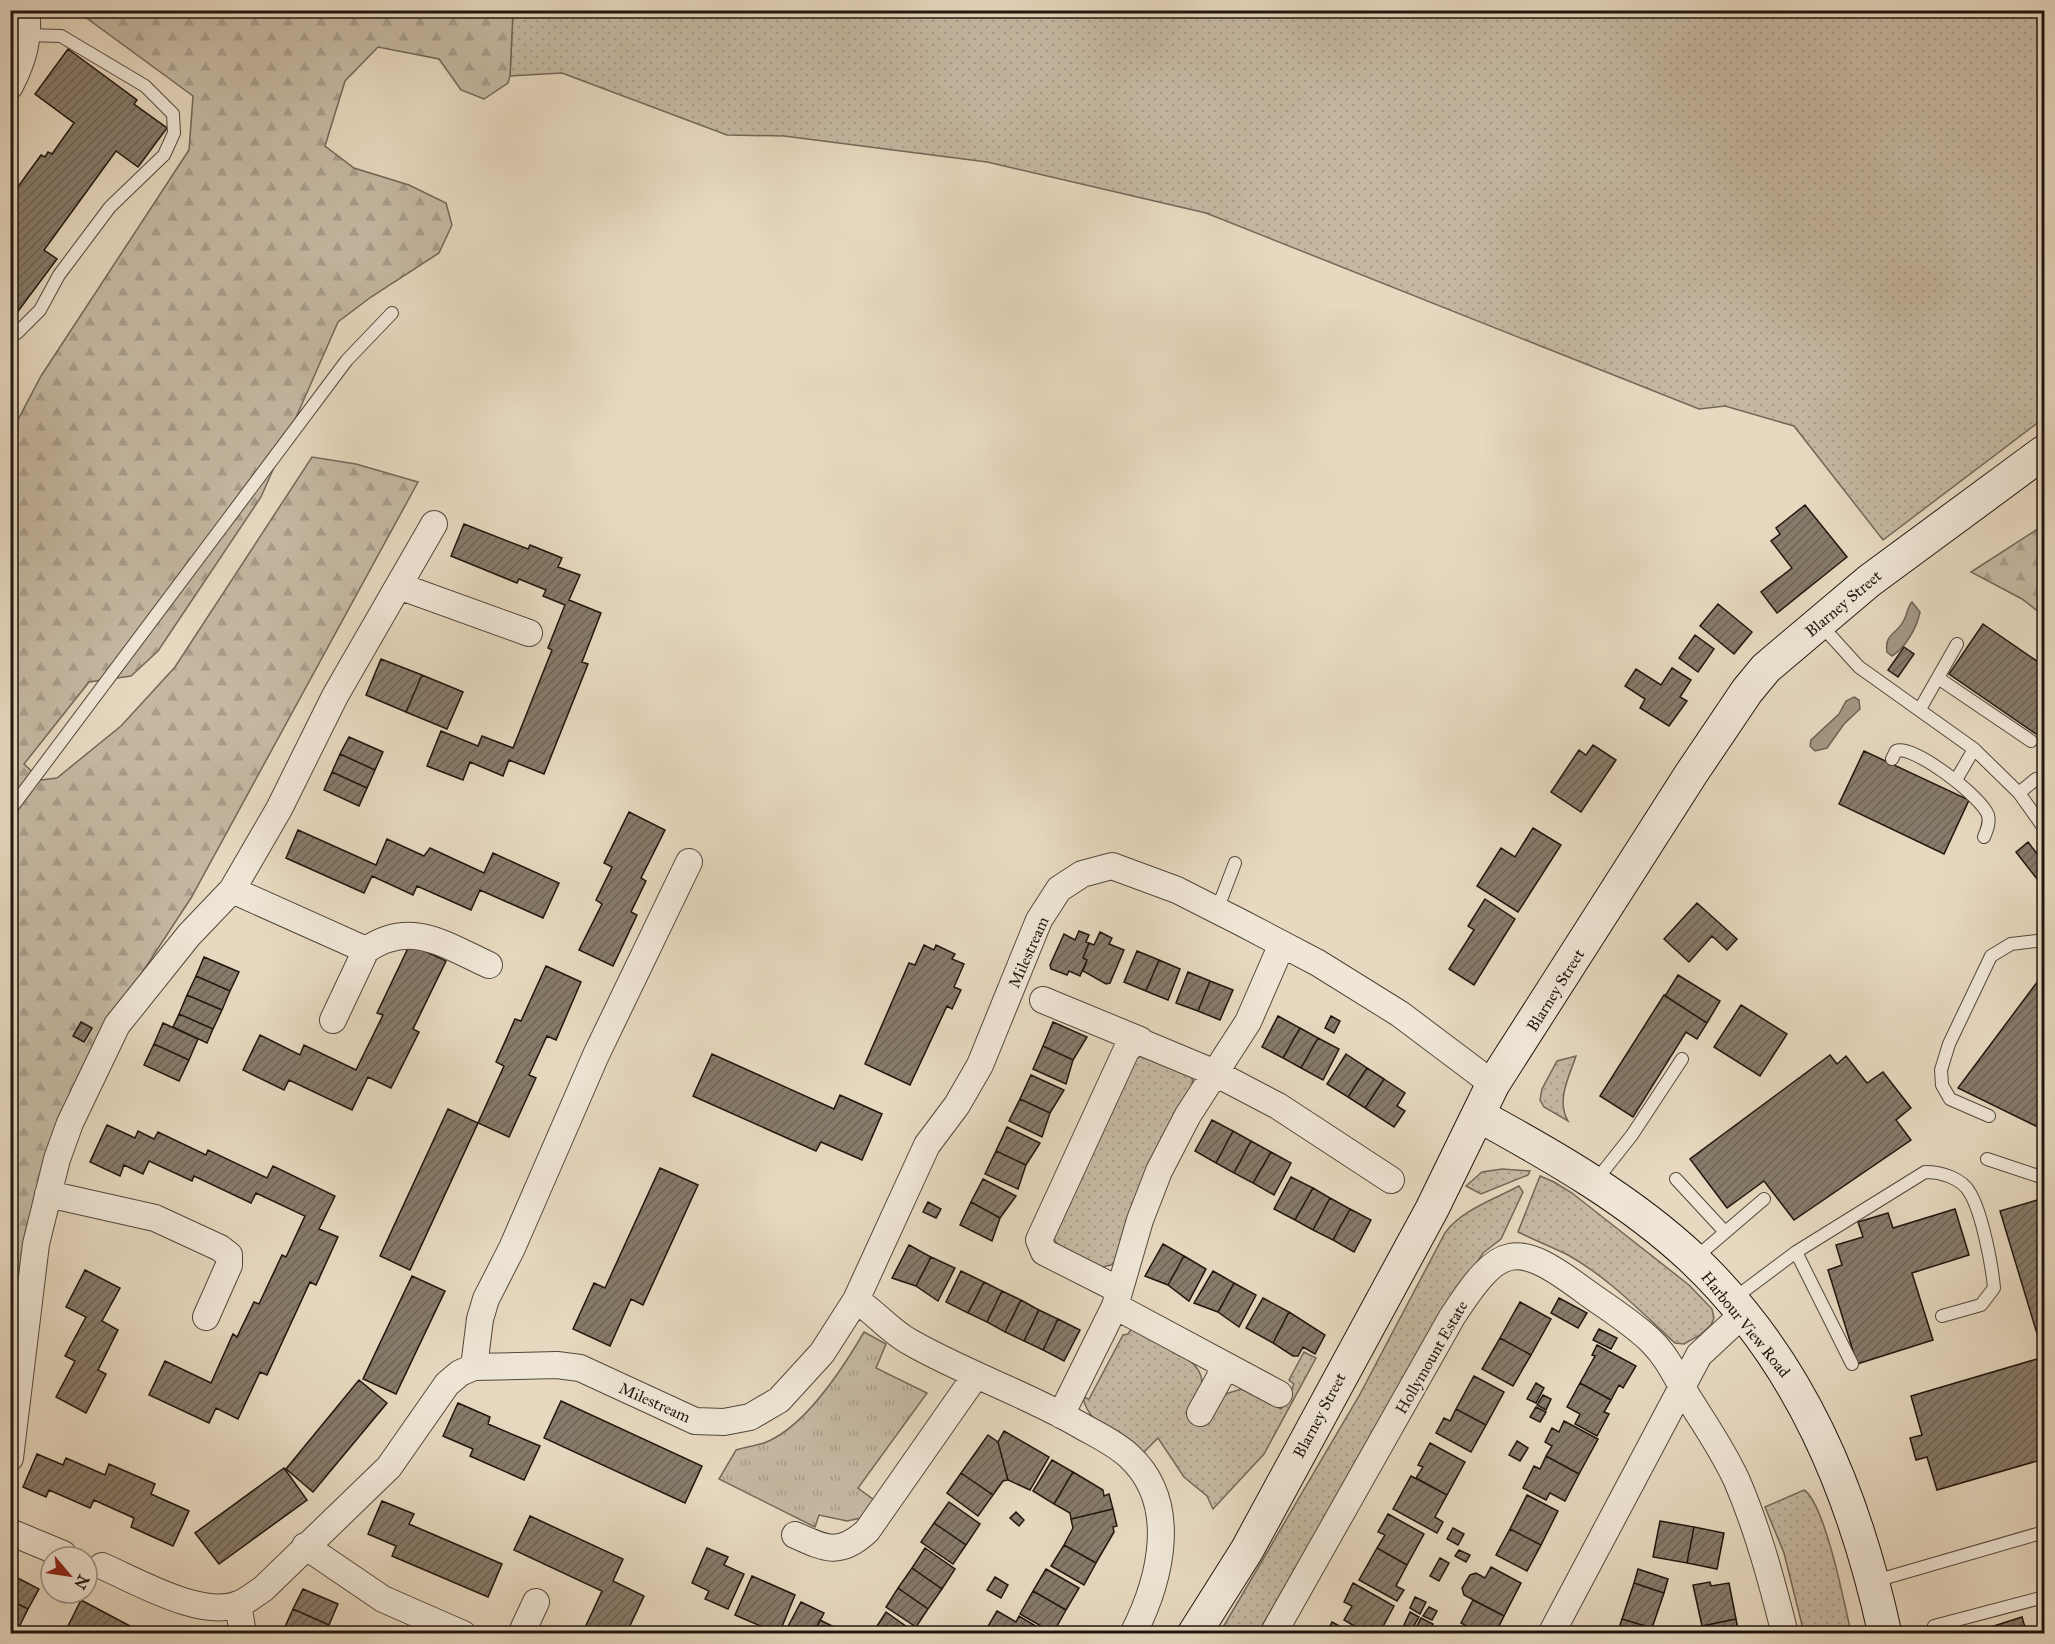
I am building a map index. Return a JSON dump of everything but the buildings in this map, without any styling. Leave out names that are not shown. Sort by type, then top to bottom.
[{"type":"street","points":[[10,86],[24,53],[27,23]]},
{"type":"street","name":"Blarney Street","points":[[1194,1634],[1247,1550],[1432,1209],[1493,1084],[1721,728],[1766,668],[1869,581],[2044,452]]},
{"type":"street","points":[[10,1458],[34,1255],[48,1194],[70,1123],[117,1025],[181,945],[232,890],[279,809],[336,696],[434,524]]},
{"type":"street","points":[[399,586],[529,633]]},
{"type":"street","points":[[102,1566],[189,1603],[216,1607],[238,1604],[263,1589],[388,1467],[447,1384],[460,1373],[474,1367],[480,1319],[486,1299],[512,1248],[596,1055],[689,862]]},
{"type":"street","name":"Milestream","points":[[474,1367],[556,1365],[580,1368],[695,1421],[750,1417],[767,1408],[792,1389],[822,1353],[856,1300],[927,1145],[957,1105],[980,1065],[1039,920],[1059,889],[1082,874],[1112,866],[1177,890],[1217,910],[1318,963],[1400,1014],[1493,1084]]},
{"type":"street","points":[[232,890],[366,950]]},
{"type":"street","points":[[333,1020],[366,950],[387,938],[408,934],[438,942],[489,965]]},
{"type":"street","points":[[1061,1414],[1117,1298],[1140,1220],[1159,1171],[1188,1115],[1248,1022],[1282,944]]},
{"type":"street","points":[[1043,1000],[1215,1073],[1303,1121],[1391,1180]]},
{"type":"street","points":[[1140,1040],[1133,1042],[1126,1051],[1039,1240],[1044,1252],[1226,1366],[1279,1394]]},
{"type":"street","name":"Harbour View Road","points":[[1478,1115],[1545,1152],[1661,1232],[1693,1260],[1736,1307],[1794,1383],[1840,1479],[1874,1582],[1885,1634]]},
{"type":"street","points":[[48,1194],[154,1218],[220,1248],[228,1256],[229,1265],[206,1317]]},
{"type":"street","name":"Hollymount Estate","points":[[1273,1634],[1452,1317],[1480,1280],[1507,1256],[1525,1256],[1560,1273],[1651,1340],[1670,1363],[1737,1482],[1767,1565],[1785,1634]]},
{"type":"street","points":[[856,1300],[874,1311],[908,1341],[1061,1414],[1130,1456],[1153,1492],[1162,1543],[1148,1601],[1133,1634]]},
{"type":"street","points":[[1551,1634],[1699,1355],[1736,1307]]},
{"type":"street","points":[[1200,1413],[1226,1366]]},
{"type":"street","points":[[795,1535],[826,1549],[844,1547],[856,1542],[867,1531],[976,1375]]},
{"type":"street","points":[[10,1532],[41,1545]]},
{"type":"street","points":[[305,1546],[383,1599],[463,1634]]},
{"type":"street","points":[[521,1634],[536,1602]]},
{"type":"street","points":[[238,1604],[243,1634]]},
{"type":"lane","points":[[17,333],[40,310],[59,274],[110,207],[164,155],[174,133],[173,114],[145,86],[61,36],[27,23]]},
{"type":"lane","points":[[10,814],[13,806],[347,360],[392,313]]},
{"type":"lane","points":[[1819,624],[1859,667],[1974,749],[2019,793],[2044,828]]},
{"type":"lane","points":[[1920,709],[1957,645]]},
{"type":"lane","points":[[1938,678],[2031,741]]},
{"type":"lane","points":[[1956,780],[1974,749]]},
{"type":"lane","points":[[1892,759],[1896,751],[1906,750],[1956,780],[1987,812],[1989,821],[1984,837]]},
{"type":"lane","points":[[2019,793],[2036,779],[2044,780]]},
{"type":"lane","points":[[1217,910],[1235,863]]},
{"type":"lane","points":[[1989,1116],[1950,1099],[1942,1085],[1941,1070],[1949,1044],[1996,950],[2011,944],[2044,940]]},
{"type":"lane","points":[[1593,1184],[1632,1135],[1682,1059]]},
{"type":"lane","points":[[1987,1159],[2044,1178]]},
{"type":"lane","points":[[1736,1307],[1796,1252],[1925,1172],[1947,1175],[1970,1191],[1993,1272],[1994,1288],[1981,1305],[1942,1316]]},
{"type":"lane","points":[[1676,1179],[1725,1232]]},
{"type":"lane","points":[[1693,1260],[1764,1199]]},
{"type":"lane","points":[[1796,1252],[1852,1364]]},
{"type":"lane","points":[[1874,1582],[2044,1534]]},
{"type":"lane","points":[[1934,1626],[2044,1597]]},
{"type":"green space","points":[[513,10],[2044,11],[2044,418],[1883,540],[1794,426],[1725,406],[1699,409],[1206,213],[987,162],[784,136],[727,135],[562,73],[510,76]]},
{"type":"green space","points":[[77,11],[513,11],[508,83],[484,99],[461,90],[439,59],[378,47],[345,81],[325,146],[354,168],[409,185],[446,203],[452,225],[439,253],[371,297],[338,322],[261,497],[158,651],[131,676],[89,682],[24,764],[41,780],[57,778],[121,726],[175,667],[312,457],[356,464],[418,482],[191,898],[128,994],[26,1244],[11,1345],[11,433],[41,376],[189,150],[193,96]]},
{"type":"green space","points":[[2044,525],[2044,616],[2022,599],[1971,572]]},
{"type":"green space","points":[[1141,1056],[1192,1077],[1193,1086],[1115,1261],[1111,1265],[1102,1267],[1058,1246],[1054,1238],[1135,1059]]},
{"type":"green space","points":[[1576,1056],[1563,1097],[1568,1121],[1544,1107],[1540,1100],[1542,1089],[1557,1061]]},
{"type":"green space","points":[[1502,1169],[1530,1171],[1528,1175],[1481,1194],[1466,1186],[1482,1172]]},
{"type":"green space","points":[[1540,1176],[1572,1193],[1689,1285],[1712,1309],[1714,1318],[1711,1325],[1700,1335],[1684,1344],[1675,1343],[1624,1296],[1583,1264],[1518,1232]]},
{"type":"green space","points":[[1519,1186],[1523,1192],[1501,1239],[1483,1253],[1432,1330],[1258,1633],[1219,1634],[1359,1396],[1445,1233],[1469,1211]]},
{"type":"green space","points":[[1132,1328],[1165,1344],[1188,1359],[1201,1377],[1201,1387],[1225,1394],[1242,1389],[1281,1409],[1294,1384],[1289,1380],[1304,1352],[1316,1358],[1264,1454],[1213,1509],[1207,1496],[1184,1477],[1158,1438],[1143,1453],[1099,1423],[1086,1407],[1083,1397],[1089,1399],[1123,1335],[1128,1334]]},
{"type":"green space","points":[[864,1332],[886,1344],[876,1368],[927,1393],[858,1488],[874,1500],[861,1518],[847,1521],[819,1515],[815,1527],[719,1479],[736,1450],[764,1443],[779,1435],[808,1411],[834,1379]]},
{"type":"green space","points":[[1804,1490],[1812,1499],[1827,1534],[1851,1633],[1804,1633],[1784,1553],[1765,1507]]},
{"type":"shaded area","points":[[1912,602],[1920,612],[1916,624],[1906,643],[1892,656],[1887,652],[1889,637],[1901,625]]},
{"type":"shaded area","points":[[1854,697],[1859,700],[1860,709],[1844,724],[1827,748],[1815,751],[1810,746],[1811,740],[1839,714],[1846,701]]}]
